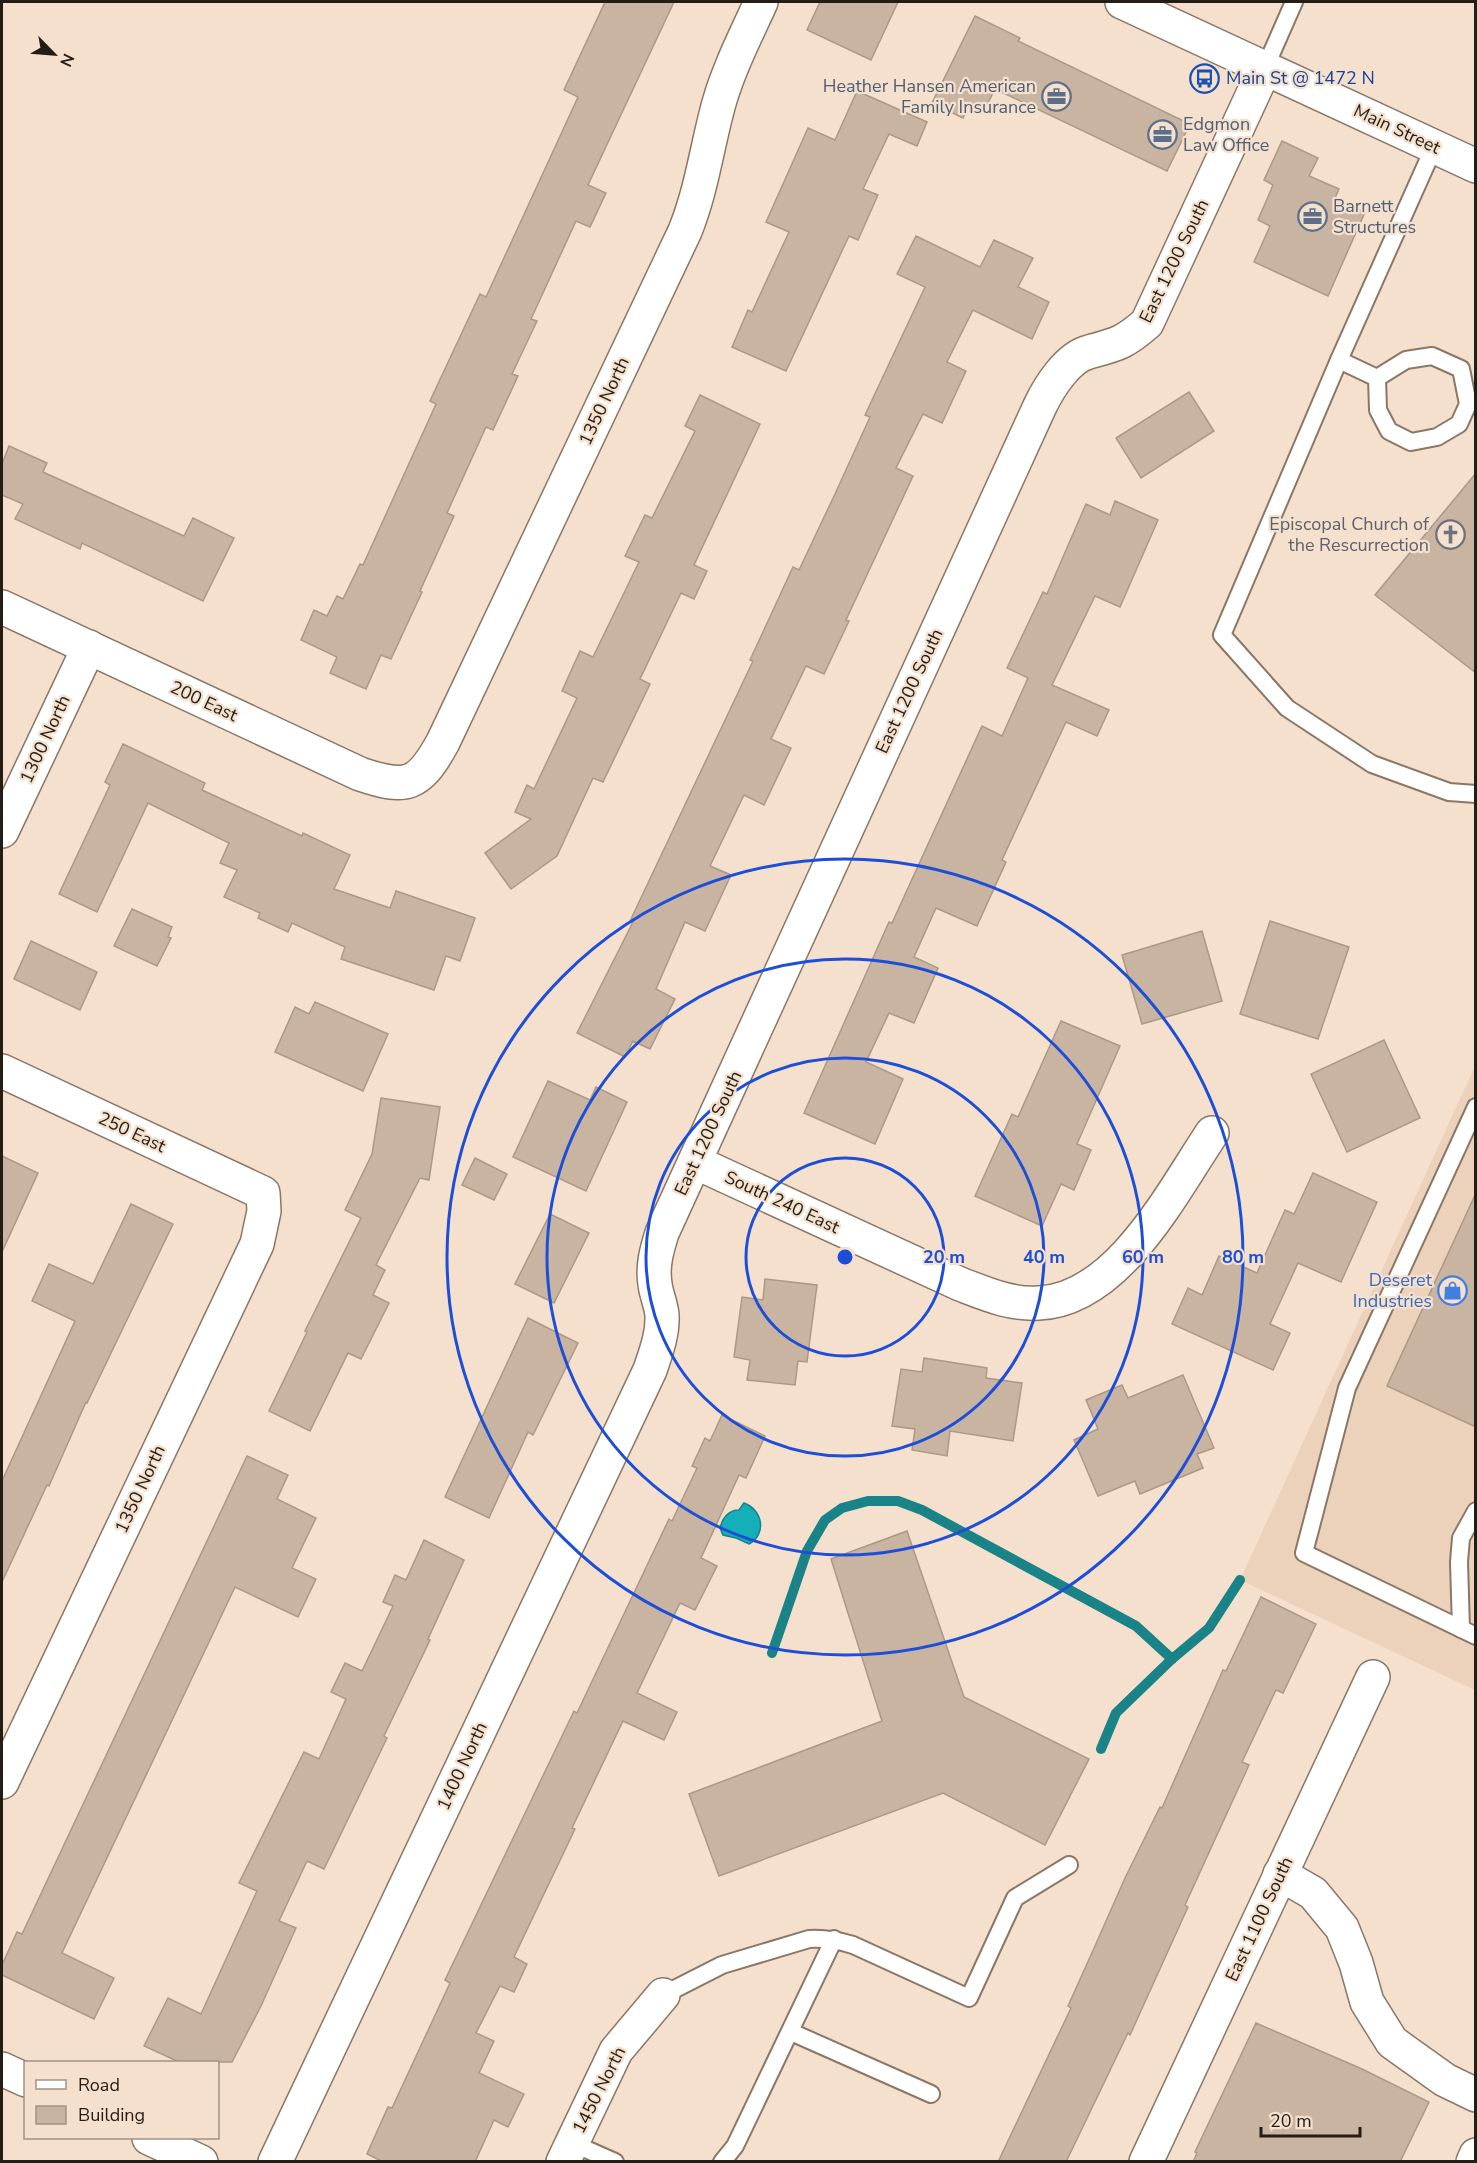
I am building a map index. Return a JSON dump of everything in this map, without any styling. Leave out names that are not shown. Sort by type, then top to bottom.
[{"type":"street","name":"1350 North","points":[[410,782],[435,758],[443,742],[685,231],[700,190],[719,104],[761,2]]},
{"type":"street","name":"Main Street","points":[[1122,2],[1476,166]]},
{"type":"street","name":"East 1200 South","points":[[650,1370],[659,1343],[662,1318],[654,1270],[662,1233],[1050,385],[1064,369],[1081,356],[1112,347],[1129,339],[1147,323],[1265,68]]},
{"type":"street","name":"200 East","points":[[2,607],[360,774],[395,783],[410,782]]},
{"type":"street","name":"1300 North","points":[[2,831],[88,647]]},
{"type":"street","name":"250 East","points":[[2,1071],[263,1193]]},
{"type":"street","name":"South 240 East","points":[[694,1162],[960,1284],[998,1298],[1022,1303],[1041,1303],[1091,1286],[1112,1271],[1131,1252],[1212,1133]]},
{"type":"street","name":"1350 North","points":[[2,1782],[257,1244],[264,1210],[263,1193]]},
{"type":"street","name":"1400 North","points":[[275,2162],[650,1370]]},
{"type":"street","name":"East 1100 South","points":[[1146,2162],[1373,1677]]},
{"type":"street","points":[[1280,1874],[1313,1893],[1342,1928],[1356,1963],[1367,2002],[1392,2042],[1445,2080],[1476,2095]]},
{"type":"street","name":"1450 North","points":[[568,2152],[616,2050],[663,1995]]},
{"type":"street","points":[[2,2069],[24,2079]]},
{"type":"street","points":[[151,2139],[201,2162]]},
{"type":"street","points":[[1473,2162],[1476,2155]]},
{"type":"lane","points":[[1265,68],[1294,2]]},
{"type":"lane","points":[[1434,147],[1339,360],[1222,635],[1287,708],[1371,764],[1449,792],[1476,794]]},
{"type":"lane","points":[[1432,356],[1461,369],[1468,404],[1459,424],[1437,437],[1411,442],[1389,431],[1378,410],[1377,378],[1406,360],[1432,356]]},
{"type":"lane","points":[[1339,360],[1377,378]]},
{"type":"lane","points":[[1468,1633],[1304,1553],[1347,1388],[1476,1107]]},
{"type":"lane","points":[[1468,1633],[1459,1562],[1461,1538],[1476,1511]]},
{"type":"lane","points":[[663,1995],[722,1965],[809,1939],[834,1939],[969,1998],[1015,1898],[1069,1865]]},
{"type":"lane","points":[[722,2162],[735,2146],[834,1939]]},
{"type":"lane","points":[[791,2032],[931,2094]]},
{"type":"lane","points":[[568,2152],[615,2162]]},
{"type":"shaded area","points":[[1475,1066],[1475,1690],[1240,1580]]},
{"type":"water","points":[[744,1503],[755,1511],[760,1522],[755,1540],[749,1544],[723,1535],[720,1528],[726,1516],[739,1510]]},
{"type":"building","points":[[605,2],[674,2],[588,185],[606,193],[590,227],[576,221],[531,319],[537,321],[512,374],[518,376],[493,430],[486,427],[447,513],[454,516],[420,591],[422,592],[391,659],[381,655],[366,689],[330,673],[337,657],[301,640],[314,610],[327,616],[337,596],[343,599],[360,564],[363,565],[436,404],[430,401],[480,294],[486,297],[578,97],[564,90]]},
{"type":"building","points":[[820,2],[898,2],[871,60],[807,30]]},
{"type":"building","points":[[975,16],[1020,38],[1018,41],[1190,124],[1167,171],[995,89],[983,113],[969,106],[963,118],[932,103]]},
{"type":"building","points":[[857,91],[927,122],[917,146],[889,134],[863,189],[878,195],[858,240],[849,236],[786,371],[732,347],[748,310],[752,312],[789,232],[766,222],[808,128],[835,140]]},
{"type":"building","name":"Barnett Structures","points":[[1282,141],[1318,158],[1309,176],[1339,189],[1335,198],[1365,212],[1328,296],[1254,262],[1270,226],[1258,220],[1273,185],[1264,180]]},
{"type":"building","points":[[916,236],[980,267],[994,240],[1033,258],[1018,287],[1049,302],[1032,339],[973,310],[947,362],[966,371],[942,423],[923,414],[896,468],[913,476],[846,620],[849,621],[824,674],[806,666],[771,739],[791,748],[764,805],[744,795],[710,866],[731,875],[705,931],[685,922],[656,989],[675,999],[650,1049],[633,1041],[625,1057],[577,1033],[634,920],[631,919],[753,661],[750,660],[793,567],[799,570],[870,417],[865,415],[925,287],[897,274]]},
{"type":"building","points":[[1189,392],[1214,431],[1141,478],[1116,438]]},
{"type":"building","points":[[700,395],[760,424],[694,565],[707,571],[694,599],[681,593],[640,679],[650,684],[603,782],[593,778],[557,856],[511,889],[485,853],[531,819],[515,812],[527,785],[534,789],[577,698],[562,691],[580,651],[593,657],[639,562],[625,556],[645,515],[652,518],[695,431],[685,426]]},
{"type":"building","points":[[9,446],[47,463],[43,472],[184,536],[193,518],[234,538],[203,601],[82,543],[80,549],[15,519],[23,504],[2,495],[2,464]]},
{"type":"building","name":"Episcopal Church of the Rescurrection","points":[[1476,473],[1476,673],[1375,595]]},
{"type":"building","points":[[1115,501],[1158,520],[1120,607],[1095,596],[1052,685],[1109,710],[1097,736],[1066,722],[1002,860],[1006,862],[977,926],[936,908],[914,957],[938,968],[914,1023],[889,1013],[866,1062],[903,1079],[875,1144],[804,1113],[889,922],[892,923],[982,726],[1002,736],[1028,678],[1007,668],[1043,592],[1047,594],[1086,504],[1110,515]]},
{"type":"building","points":[[123,744],[205,783],[202,790],[302,836],[303,833],[350,855],[334,889],[390,908],[396,891],[475,918],[460,961],[446,956],[434,990],[341,959],[345,947],[292,923],[288,932],[258,918],[260,913],[224,897],[237,870],[220,863],[229,843],[148,803],[97,912],[59,894],[110,785],[105,782]]},
{"type":"building","points":[[132,909],[172,927],[168,937],[171,938],[157,966],[114,946]]},
{"type":"building","points":[[1270,921],[1349,947],[1318,1039],[1240,1014]]},
{"type":"building","points":[[1202,931],[1222,1001],[1142,1024],[1122,955]]},
{"type":"building","points":[[31,941],[97,972],[80,1010],[14,979]]},
{"type":"building","points":[[315,1002],[388,1034],[363,1091],[275,1052],[295,1007],[309,1014]]},
{"type":"building","points":[[1061,1021],[1120,1046],[1077,1144],[1091,1150],[1074,1190],[1061,1184],[1042,1226],[975,1196],[1012,1114],[1018,1117]]},
{"type":"building","points":[[1384,1040],[1420,1118],[1347,1152],[1311,1074]]},
{"type":"building","points":[[548,1081],[590,1100],[596,1087],[627,1102],[586,1191],[513,1157]]},
{"type":"building","points":[[381,1098],[440,1107],[429,1180],[420,1178],[376,1265],[385,1270],[373,1295],[389,1303],[361,1359],[348,1353],[310,1431],[269,1411],[307,1332],[305,1331],[361,1218],[345,1210],[372,1154]]},
{"type":"building","points":[[2,1156],[38,1173],[2,1252]]},
{"type":"building","points":[[475,1158],[507,1174],[494,1200],[462,1185]]},
{"type":"building","points":[[1313,1173],[1377,1202],[1341,1282],[1298,1263],[1270,1324],[1290,1333],[1273,1370],[1172,1324],[1188,1288],[1202,1295],[1219,1256],[1257,1273],[1285,1210],[1294,1214]]},
{"type":"building","name":"Deseret Industries","points":[[1476,1193],[1476,1427],[1387,1386]]},
{"type":"building","points":[[131,1204],[173,1224],[2,1582],[2,1481],[75,1321],[32,1301],[49,1264],[93,1284]]},
{"type":"building","points":[[550,1214],[589,1233],[554,1303],[515,1284]]},
{"type":"building","points":[[765,1279],[817,1285],[807,1362],[798,1361],[795,1385],[747,1380],[750,1360],[734,1357],[742,1297],[763,1300]]},
{"type":"building","points":[[528,1318],[578,1343],[533,1435],[528,1432],[489,1518],[445,1497]]},
{"type":"building","points":[[924,1358],[987,1368],[986,1378],[1022,1383],[1013,1441],[950,1431],[947,1456],[912,1450],[915,1429],[892,1426],[901,1369],[922,1372]]},
{"type":"building","points":[[1183,1375],[1214,1448],[1197,1454],[1203,1468],[1140,1494],[1135,1481],[1098,1496],[1074,1440],[1098,1429],[1086,1400],[1122,1385],[1128,1398]]},
{"type":"building","points":[[722,1415],[765,1436],[746,1478],[739,1475],[701,1558],[717,1566],[695,1610],[680,1603],[637,1693],[677,1712],[664,1740],[623,1721],[514,1957],[527,1964],[514,1992],[500,1986],[476,2033],[494,2041],[479,2073],[524,2094],[508,2127],[494,2120],[475,2162],[383,2162],[367,2154],[388,2107],[392,2108],[450,1983],[445,1980],[574,1711],[577,1713],[669,1519],[672,1521],[697,1468],[692,1466],[705,1438],[710,1441]]},
{"type":"building","points":[[247,1456],[288,1475],[277,1499],[316,1518],[292,1568],[316,1579],[298,1617],[235,1587],[62,1953],[114,1978],[94,2019],[2,1975],[2,1965],[17,1932],[22,1934]]},
{"type":"building","points":[[907,1531],[964,1697],[1089,1759],[1045,1845],[943,1793],[719,1876],[689,1794],[882,1721],[831,1559]]},
{"type":"building","points":[[424,1540],[464,1560],[428,1639],[430,1640],[384,1736],[387,1738],[324,1869],[307,1861],[279,1921],[296,1928],[261,2006],[232,2062],[177,2061],[144,2046],[168,1998],[201,2014],[257,1891],[239,1883],[304,1752],[319,1759],[346,1699],[331,1692],[345,1663],[362,1671],[393,1606],[383,1602],[395,1575],[406,1580]]},
{"type":"building","points":[[1261,1597],[1316,1624],[1283,1693],[1276,1690],[1242,1762],[1249,1765],[1185,1905],[1188,1907],[1130,2035],[1128,2033],[1066,2162],[998,2162],[1071,2008],[1068,2006],[1125,1878],[1160,1807],[1162,1808],[1223,1670],[1226,1671]]},
{"type":"building","points":[[1256,2023],[1362,2069],[1429,2102],[1400,2162],[1193,2162],[1197,2153],[1195,2152]]},
{"type":"waterway","points":[[772,1653],[807,1551],[825,1520],[842,1508],[868,1501],[898,1501],[922,1510],[1136,1626],[1172,1659]]},
{"type":"waterway","points":[[1101,1749],[1116,1713],[1172,1659],[1209,1628],[1240,1580]]},
{"type":"place","name":"Main St @ 1472 N","points":[[1205,78]]},
{"type":"place","name":"Heather Hansen American Family Insurance","points":[[1057,96]]},
{"type":"place","name":"Edgmon Law Office","points":[[1162,134]]},
{"type":"place","name":"Barnett Structures","points":[[1312,216]]},
{"type":"place","name":"Episcopal Church of the Rescurrection","points":[[1450,534]]},
{"type":"place","name":"Deseret Industries","points":[[1453,1290]]}]
